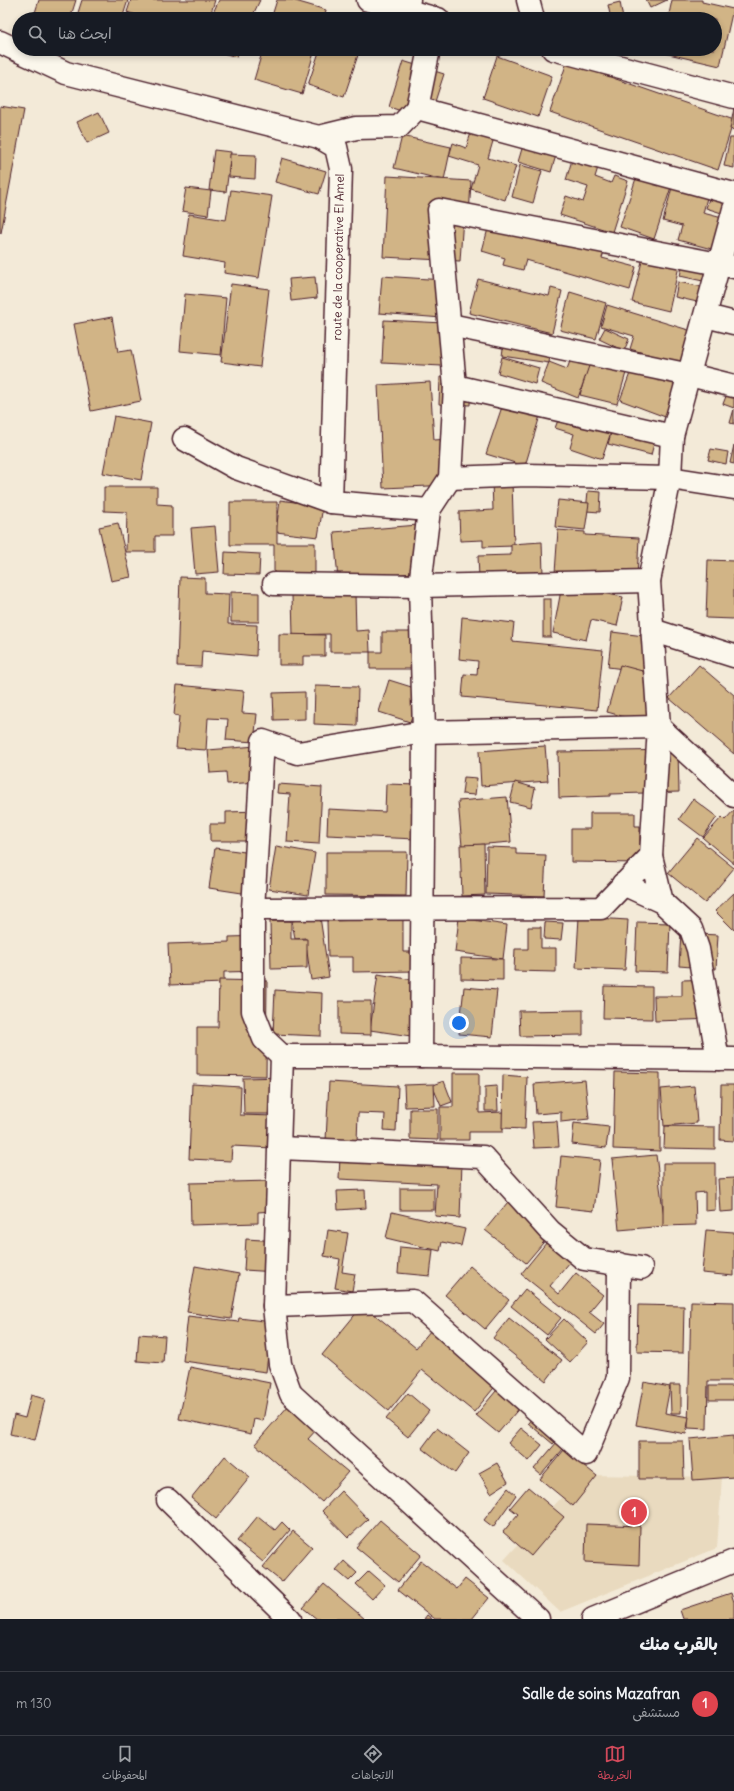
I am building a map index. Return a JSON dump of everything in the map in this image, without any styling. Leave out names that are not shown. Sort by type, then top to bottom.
[{"type":"street","points":[[368,0],[405,5],[420,12]]},
{"type":"street","points":[[528,0],[531,12]]},
{"type":"street","name":"route de la cooperative El Amel","points":[[0,42],[12,48]]},
{"type":"street","name":"route de la cooperative El Amel","points":[[30,56],[66,73],[319,137],[336,147],[341,168],[331,502]]},
{"type":"street","points":[[319,137],[356,128],[399,127],[417,108],[428,56]]},
{"type":"street","points":[[579,56],[734,97]]},
{"type":"street","points":[[417,108],[734,194]]},
{"type":"street","points":[[662,902],[651,856],[659,727],[649,581],[670,478],[672,436],[706,316],[726,265],[734,209]]},
{"type":"street","points":[[421,1056],[424,732],[420,586],[429,510],[450,478],[455,386],[439,210],[726,265]]},
{"type":"street","points":[[706,316],[734,323]]},
{"type":"street","points":[[450,325],[690,375],[734,386]]},
{"type":"street","points":[[455,386],[672,436]]},
{"type":"street","points":[[184,439],[236,468],[331,502],[429,510]]},
{"type":"street","points":[[450,478],[526,475],[670,478],[734,488]]},
{"type":"street","points":[[274,584],[420,586],[649,581]]},
{"type":"street","points":[[652,630],[734,656]]},
{"type":"street","points":[[623,884],[662,902],[691,929],[698,949],[726,1059],[282,1056],[264,1039],[253,1011],[253,909],[263,741],[298,753],[424,732],[659,727],[734,796]]},
{"type":"street","points":[[253,909],[601,908],[651,856]]},
{"type":"street","points":[[282,1056],[274,1306],[280,1364],[291,1394],[538,1619]]},
{"type":"street","points":[[280,1148],[483,1157],[550,1232],[584,1259],[641,1268]]},
{"type":"street","points":[[274,1306],[414,1301],[586,1454],[618,1378],[619,1264]]},
{"type":"street","points":[[168,1500],[290,1619]]},
{"type":"street","points":[[593,1619],[734,1561]]},
{"type":"shaded area","points":[[582,1475],[722,1477],[717,1548],[560,1612],[504,1560]]},
{"type":"building","points":[[39,0],[76,0],[72,12],[35,12]]},
{"type":"building","points":[[82,0],[128,0],[124,12],[78,12]]},
{"type":"building","points":[[131,0],[215,0],[211,12],[127,12]]},
{"type":"building","points":[[219,0],[260,0],[254,12],[213,12]]},
{"type":"building","points":[[277,0],[292,0],[326,10],[326,12],[273,12]]},
{"type":"building","points":[[646,0],[667,0],[650,8]]},
{"type":"building","points":[[672,0],[702,0],[702,2],[733,9],[720,66],[677,56],[722,56],[722,12],[669,12]]},
{"type":"building","points":[[620,2],[622,12],[610,12],[608,5]]},
{"type":"building","points":[[261,56],[313,56],[302,94],[254,80]]},
{"type":"building","points":[[318,56],[358,56],[344,97],[308,85]]},
{"type":"building","points":[[497,56],[552,76],[538,117],[483,98]]},
{"type":"building","points":[[403,61],[444,74],[429,120],[389,107]]},
{"type":"building","points":[[567,62],[734,120],[718,170],[550,112]]},
{"type":"building","points":[[0,106],[24,110],[1,233],[0,232]]},
{"type":"building","points":[[734,108],[734,130],[730,129]]},
{"type":"building","points":[[99,112],[109,133],[87,143],[77,122]]},
{"type":"building","points":[[474,124],[496,131],[488,158],[516,166],[505,200],[471,189],[478,165],[449,156],[453,143],[466,148]]},
{"type":"building","points":[[527,132],[560,142],[551,172],[518,162]]},
{"type":"building","points":[[402,136],[451,147],[444,180],[394,168]]},
{"type":"building","points":[[730,138],[734,138],[734,168],[724,166]]},
{"type":"building","points":[[214,150],[231,152],[226,192],[209,190]]},
{"type":"building","points":[[575,150],[601,158],[595,177],[611,183],[614,176],[628,181],[612,232],[560,215],[566,196],[583,202],[588,187],[566,180]]},
{"type":"building","points":[[230,154],[256,155],[255,179],[229,177]]},
{"type":"building","points":[[282,158],[326,171],[319,194],[275,182]]},
{"type":"building","points":[[520,165],[542,171],[533,203],[512,197]]},
{"type":"building","points":[[640,166],[674,178],[654,239],[620,227]]},
{"type":"building","points":[[387,176],[471,181],[469,217],[463,217],[460,261],[383,257]]},
{"type":"building","points":[[674,180],[709,190],[703,213],[734,221],[734,255],[678,240],[682,226],[663,221]]},
{"type":"building","points":[[714,184],[734,217],[706,208]]},
{"type":"building","points":[[186,188],[211,191],[208,215],[182,211]]},
{"type":"building","points":[[231,190],[272,196],[259,278],[224,273],[225,263],[183,256],[189,214],[226,220]]},
{"type":"building","points":[[493,210],[607,242],[602,258],[636,267],[630,290],[526,260],[523,270],[503,265],[505,258],[482,251]]},
{"type":"building","points":[[645,249],[681,257],[669,311],[632,302]]},
{"type":"building","points":[[684,257],[725,267],[721,285],[680,276]]},
{"type":"building","points":[[382,276],[444,280],[442,318],[379,313]]},
{"type":"building","points":[[315,277],[317,298],[291,301],[289,279]]},
{"type":"building","points":[[478,279],[549,296],[551,288],[562,291],[552,333],[469,313]]},
{"type":"building","points":[[678,282],[718,290],[715,306],[675,297]]},
{"type":"building","points":[[231,284],[269,289],[260,367],[221,362]]},
{"type":"building","points":[[570,292],[606,303],[596,339],[560,330]]},
{"type":"building","points":[[185,294],[226,298],[221,355],[180,351]]},
{"type":"building","points":[[607,305],[708,336],[698,369],[630,349],[634,336],[601,326]]},
{"type":"building","points":[[112,317],[118,352],[131,350],[141,401],[91,411],[74,324]]},
{"type":"building","points":[[384,320],[444,323],[442,366],[382,363]]},
{"type":"building","points":[[605,328],[629,339],[624,351],[599,339]]},
{"type":"building","points":[[504,341],[551,348],[549,363],[502,356]]},
{"type":"building","points":[[592,349],[630,359],[617,404],[580,395]]},
{"type":"building","points":[[572,356],[590,363],[578,398],[541,383],[549,362],[567,369]]},
{"type":"building","points":[[502,357],[539,368],[535,384],[498,373]]},
{"type":"building","points":[[632,368],[687,389],[676,421],[620,400]]},
{"type":"building","points":[[440,377],[471,378],[470,405],[439,404]]},
{"type":"building","points":[[430,382],[434,440],[450,439],[452,485],[383,488],[378,385]]},
{"type":"building","points":[[508,389],[614,423],[602,459],[570,448],[574,434],[555,428],[560,415],[542,409],[525,466],[486,454]]},
{"type":"building","points":[[728,391],[734,393],[734,408],[723,404]]},
{"type":"building","points":[[734,409],[734,424],[730,423]]},
{"type":"building","points":[[114,416],[151,423],[141,480],[103,473]]},
{"type":"building","points":[[614,422],[657,432],[651,455],[608,444]]},
{"type":"building","points":[[734,445],[734,464],[730,463]]},
{"type":"building","points":[[711,449],[728,452],[726,464],[708,460]]},
{"type":"building","points":[[492,481],[512,481],[514,546],[483,547],[483,540],[460,541],[459,512],[493,510]]},
{"type":"building","points":[[104,487],[157,487],[157,504],[172,505],[172,536],[155,536],[155,552],[126,552],[127,512],[104,511]]},
{"type":"building","points":[[588,491],[601,492],[600,512],[586,511]]},
{"type":"building","points":[[280,500],[323,506],[318,537],[276,532]]},
{"type":"building","points":[[558,500],[589,503],[585,530],[555,527]]},
{"type":"building","points":[[230,502],[277,502],[277,543],[315,543],[315,574],[274,574],[274,545],[230,545]]},
{"type":"building","points":[[118,523],[131,577],[111,581],[99,527]]},
{"type":"building","points":[[418,525],[423,572],[338,580],[334,532]]},
{"type":"building","points":[[215,526],[219,572],[195,574],[191,528]]},
{"type":"building","points":[[558,530],[585,532],[585,535],[639,538],[637,579],[555,573]]},
{"type":"building","points":[[542,542],[543,574],[479,577],[478,556],[511,555],[511,544]]},
{"type":"building","points":[[225,552],[260,554],[259,575],[224,574]]},
{"type":"building","points":[[708,560],[734,561],[734,619],[706,618]]},
{"type":"building","points":[[180,577],[205,578],[205,593],[229,594],[228,624],[257,625],[256,656],[202,651],[201,667],[177,666]]},
{"type":"building","points":[[562,585],[623,597],[617,626],[591,620],[586,640],[553,633]]},
{"type":"building","points":[[231,592],[259,593],[259,622],[231,622]]},
{"type":"building","points":[[355,594],[356,631],[369,630],[370,652],[330,652],[330,634],[293,635],[292,595]]},
{"type":"building","points":[[543,599],[551,599],[551,637],[543,637]]},
{"type":"building","points":[[462,617],[514,623],[512,641],[603,650],[597,710],[462,697],[464,674],[477,675],[478,661],[459,659]]},
{"type":"building","points":[[382,632],[421,632],[421,669],[370,669],[370,652],[382,652]]},
{"type":"building","points":[[612,632],[652,637],[648,672],[608,667]]},
{"type":"building","points":[[279,634],[325,635],[325,656],[303,656],[303,665],[279,665]]},
{"type":"building","points":[[620,665],[661,676],[648,723],[607,712]]},
{"type":"building","points":[[699,665],[734,695],[734,754],[669,698]]},
{"type":"building","points":[[389,680],[421,690],[410,722],[379,712]]},
{"type":"building","points":[[177,685],[244,691],[242,713],[257,714],[254,742],[226,740],[228,719],[208,718],[206,750],[176,748],[179,716],[174,715]]},
{"type":"building","points":[[315,686],[358,687],[357,726],[314,724]]},
{"type":"building","points":[[305,692],[305,719],[274,720],[273,693]]},
{"type":"building","points":[[256,746],[259,782],[227,784],[226,772],[210,773],[208,750]]},
{"type":"building","points":[[545,746],[548,781],[481,786],[479,751]]},
{"type":"building","points":[[678,750],[679,792],[610,794],[610,796],[559,798],[558,752]]},
{"type":"building","points":[[464,777],[477,778],[475,795],[462,794]]},
{"type":"building","points":[[515,782],[535,788],[531,807],[510,802]]},
{"type":"building","points":[[278,784],[322,787],[319,844],[287,842],[290,794],[277,793]]},
{"type":"building","points":[[386,784],[418,785],[416,839],[327,835],[328,809],[385,812]]},
{"type":"building","points":[[507,797],[511,842],[462,846],[458,801]]},
{"type":"building","points":[[693,799],[717,817],[703,837],[679,819]]},
{"type":"building","points":[[734,810],[734,864],[703,838],[722,817],[725,820]]},
{"type":"building","points":[[260,811],[261,841],[210,841],[210,824],[226,824],[226,812]]},
{"type":"building","points":[[590,813],[635,813],[635,826],[640,826],[640,863],[571,862],[571,829],[590,829]]},
{"type":"building","points":[[697,838],[734,868],[705,903],[668,873]]},
{"type":"building","points":[[484,844],[485,895],[462,896],[460,845]]},
{"type":"building","points":[[276,846],[315,853],[308,895],[269,889]]},
{"type":"building","points":[[487,847],[516,848],[516,854],[546,855],[544,896],[486,894]]},
{"type":"building","points":[[215,848],[260,854],[255,895],[209,888]]},
{"type":"building","points":[[326,852],[407,852],[406,896],[326,895]]},
{"type":"building","points":[[734,893],[734,930],[715,911]]},
{"type":"building","points":[[320,917],[329,977],[311,980],[305,938],[295,939],[292,921]]},
{"type":"building","points":[[579,917],[628,920],[625,970],[576,968]]},
{"type":"building","points":[[459,918],[507,925],[503,959],[455,952]]},
{"type":"building","points":[[403,919],[403,952],[417,952],[417,971],[353,972],[353,957],[328,957],[327,921]]},
{"type":"building","points":[[270,921],[291,921],[291,939],[307,939],[307,968],[271,969]]},
{"type":"building","points":[[545,922],[563,923],[561,940],[544,939]]},
{"type":"building","points":[[637,922],[670,923],[668,972],[635,971]]},
{"type":"building","points":[[528,927],[541,927],[541,948],[556,948],[556,972],[514,971],[515,949],[528,949]]},
{"type":"building","points":[[681,933],[718,935],[716,969],[679,966]]},
{"type":"building","points":[[261,936],[263,971],[224,972],[224,983],[170,985],[168,944],[229,942],[229,937]]},
{"type":"building","points":[[461,958],[503,959],[503,980],[461,979]]},
{"type":"building","points":[[378,974],[419,981],[411,1036],[370,1030]]},
{"type":"building","points":[[714,979],[716,1019],[655,1021],[654,996],[682,996],[682,980]]},
{"type":"building","points":[[219,980],[267,981],[266,1076],[197,1075],[197,1027],[218,1027]]},
{"type":"building","points":[[604,986],[652,987],[652,1019],[603,1018]]},
{"type":"building","points":[[464,987],[497,990],[492,1037],[459,1034]]},
{"type":"building","points":[[275,990],[322,993],[321,1036],[273,1034]]},
{"type":"building","points":[[339,1001],[371,1001],[371,1035],[339,1034]]},
{"type":"building","points":[[583,1010],[583,1035],[520,1036],[519,1011]]},
{"type":"building","points":[[615,1072],[660,1073],[660,1151],[613,1149]]},
{"type":"building","points":[[453,1073],[479,1073],[479,1113],[503,1112],[503,1132],[469,1132],[469,1140],[440,1140],[440,1107],[453,1107]]},
{"type":"building","points":[[503,1075],[527,1077],[525,1129],[502,1128]]},
{"type":"building","points":[[287,1077],[288,1114],[244,1114],[243,1078]]},
{"type":"building","points":[[585,1080],[589,1119],[561,1122],[561,1112],[536,1114],[534,1084]]},
{"type":"building","points":[[444,1081],[452,1102],[441,1106],[432,1085]]},
{"type":"building","points":[[329,1082],[398,1086],[396,1131],[384,1130],[385,1114],[358,1113],[357,1142],[326,1140]]},
{"type":"building","points":[[192,1084],[241,1087],[240,1115],[274,1116],[273,1148],[232,1146],[231,1161],[189,1159]]},
{"type":"building","points":[[434,1084],[435,1106],[405,1107],[404,1085]]},
{"type":"building","points":[[721,1085],[734,1085],[734,1141],[720,1140]]},
{"type":"building","points":[[497,1086],[498,1111],[485,1111],[485,1087]]},
{"type":"building","points":[[694,1086],[697,1123],[664,1126],[661,1089]]},
{"type":"building","points":[[410,1109],[438,1109],[438,1140],[410,1139]]},
{"type":"building","points":[[557,1121],[559,1147],[534,1148],[532,1122]]},
{"type":"building","points":[[574,1123],[609,1127],[606,1148],[572,1144]]},
{"type":"building","points":[[665,1126],[715,1127],[715,1149],[664,1148]]},
{"type":"building","points":[[656,1155],[665,1226],[619,1230],[612,1159]]},
{"type":"building","points":[[340,1156],[462,1162],[460,1218],[435,1216],[437,1184],[339,1179]]},
{"type":"building","points":[[561,1156],[600,1160],[594,1211],[556,1207]]},
{"type":"building","points":[[663,1163],[715,1163],[715,1210],[705,1211],[705,1192],[695,1193],[696,1225],[663,1226]]},
{"type":"building","points":[[734,1178],[734,1211],[720,1212],[718,1179]]},
{"type":"building","points":[[272,1181],[273,1211],[258,1212],[258,1223],[191,1225],[190,1183]]},
{"type":"building","points":[[400,1188],[434,1188],[434,1210],[400,1210]]},
{"type":"building","points":[[365,1190],[366,1208],[338,1210],[337,1191]]},
{"type":"building","points":[[512,1197],[554,1230],[526,1263],[485,1230]]},
{"type":"building","points":[[392,1212],[465,1229],[461,1246],[442,1242],[440,1251],[386,1238]]},
{"type":"building","points":[[328,1230],[348,1233],[342,1272],[355,1274],[352,1291],[335,1288],[340,1259],[324,1256]]},
{"type":"building","points":[[706,1230],[734,1232],[734,1276],[702,1273]]},
{"type":"building","points":[[551,1237],[575,1256],[550,1286],[559,1294],[576,1273],[603,1295],[589,1312],[604,1324],[596,1334],[521,1274]]},
{"type":"building","points":[[246,1239],[278,1241],[276,1272],[244,1270]]},
{"type":"building","points":[[400,1247],[433,1250],[430,1276],[398,1273]]},
{"type":"building","points":[[195,1266],[239,1274],[231,1319],[187,1312]]},
{"type":"building","points":[[470,1266],[509,1300],[485,1329],[445,1295]]},
{"type":"building","points":[[525,1289],[561,1318],[547,1335],[511,1306]]},
{"type":"building","points":[[691,1301],[734,1302],[734,1381],[708,1381],[707,1429],[688,1428]]},
{"type":"building","points":[[363,1305],[416,1348],[436,1324],[507,1372],[474,1412],[422,1370],[389,1411],[322,1355]]},
{"type":"building","points":[[638,1305],[684,1306],[683,1353],[637,1352]]},
{"type":"building","points":[[188,1316],[238,1322],[239,1318],[272,1322],[266,1372],[183,1361]]},
{"type":"building","points":[[509,1318],[562,1360],[546,1381],[493,1338]]},
{"type":"building","points":[[564,1319],[588,1342],[570,1362],[545,1339]]},
{"type":"building","points":[[139,1334],[165,1336],[163,1363],[137,1361]]},
{"type":"building","points":[[190,1367],[270,1383],[263,1421],[254,1419],[251,1434],[179,1419]]},
{"type":"building","points":[[506,1379],[528,1398],[498,1433],[476,1415]]},
{"type":"building","points":[[644,1382],[670,1387],[665,1413],[689,1417],[686,1434],[636,1425]]},
{"type":"building","points":[[670,1385],[681,1385],[681,1413],[671,1413]]},
{"type":"building","points":[[709,1386],[734,1386],[734,1400],[709,1400]]},
{"type":"building","points":[[408,1393],[429,1411],[408,1437],[386,1419]]},
{"type":"building","points":[[31,1395],[45,1399],[35,1440],[10,1434],[14,1415],[25,1418]]},
{"type":"building","points":[[289,1405],[317,1429],[308,1439],[348,1472],[322,1502],[255,1444]]},
{"type":"building","points":[[542,1406],[567,1428],[553,1444],[528,1423]]},
{"type":"building","points":[[437,1428],[469,1453],[455,1473],[422,1448]]},
{"type":"building","points":[[521,1428],[542,1445],[529,1461],[508,1443]]},
{"type":"building","points":[[734,1435],[734,1477],[693,1480],[690,1439]]},
{"type":"building","points":[[639,1441],[683,1441],[684,1479],[639,1479]]},
{"type":"building","points":[[557,1442],[564,1448],[541,1475],[534,1469]]},
{"type":"building","points":[[564,1450],[597,1476],[573,1506],[540,1479]]},
{"type":"building","points":[[225,1456],[250,1477],[216,1519],[191,1498]]},
{"type":"building","points":[[497,1463],[508,1482],[491,1493],[479,1473]]},
{"type":"building","points":[[528,1487],[564,1517],[531,1556],[503,1532],[518,1514],[510,1508]]},
{"type":"building","points":[[508,1488],[516,1495],[493,1527],[484,1520]]},
{"type":"building","points":[[341,1491],[368,1519],[348,1538],[322,1511]]},
{"type":"building","points":[[258,1516],[275,1530],[282,1522],[290,1530],[263,1562],[237,1541]]},
{"type":"building","points":[[380,1520],[421,1555],[398,1582],[356,1547]]},
{"type":"building","points":[[586,1524],[640,1526],[639,1565],[585,1562]]},
{"type":"building","points":[[293,1531],[312,1547],[282,1582],[263,1567]]},
{"type":"building","points":[[344,1561],[357,1573],[349,1581],[336,1570]]},
{"type":"building","points":[[421,1561],[457,1589],[465,1579],[489,1598],[472,1619],[435,1619],[398,1590]]},
{"type":"building","points":[[369,1571],[385,1585],[372,1599],[356,1584]]},
{"type":"building","points":[[324,1584],[365,1619],[317,1619],[303,1608]]},
{"type":"building","points":[[731,1593],[734,1602],[734,1619],[683,1619],[680,1610]]},
{"type":"building","points":[[427,1615],[432,1619],[424,1619]]},
{"type":"place","name":"Salle de soins Mazafran","points":[[634,1512]]}]
